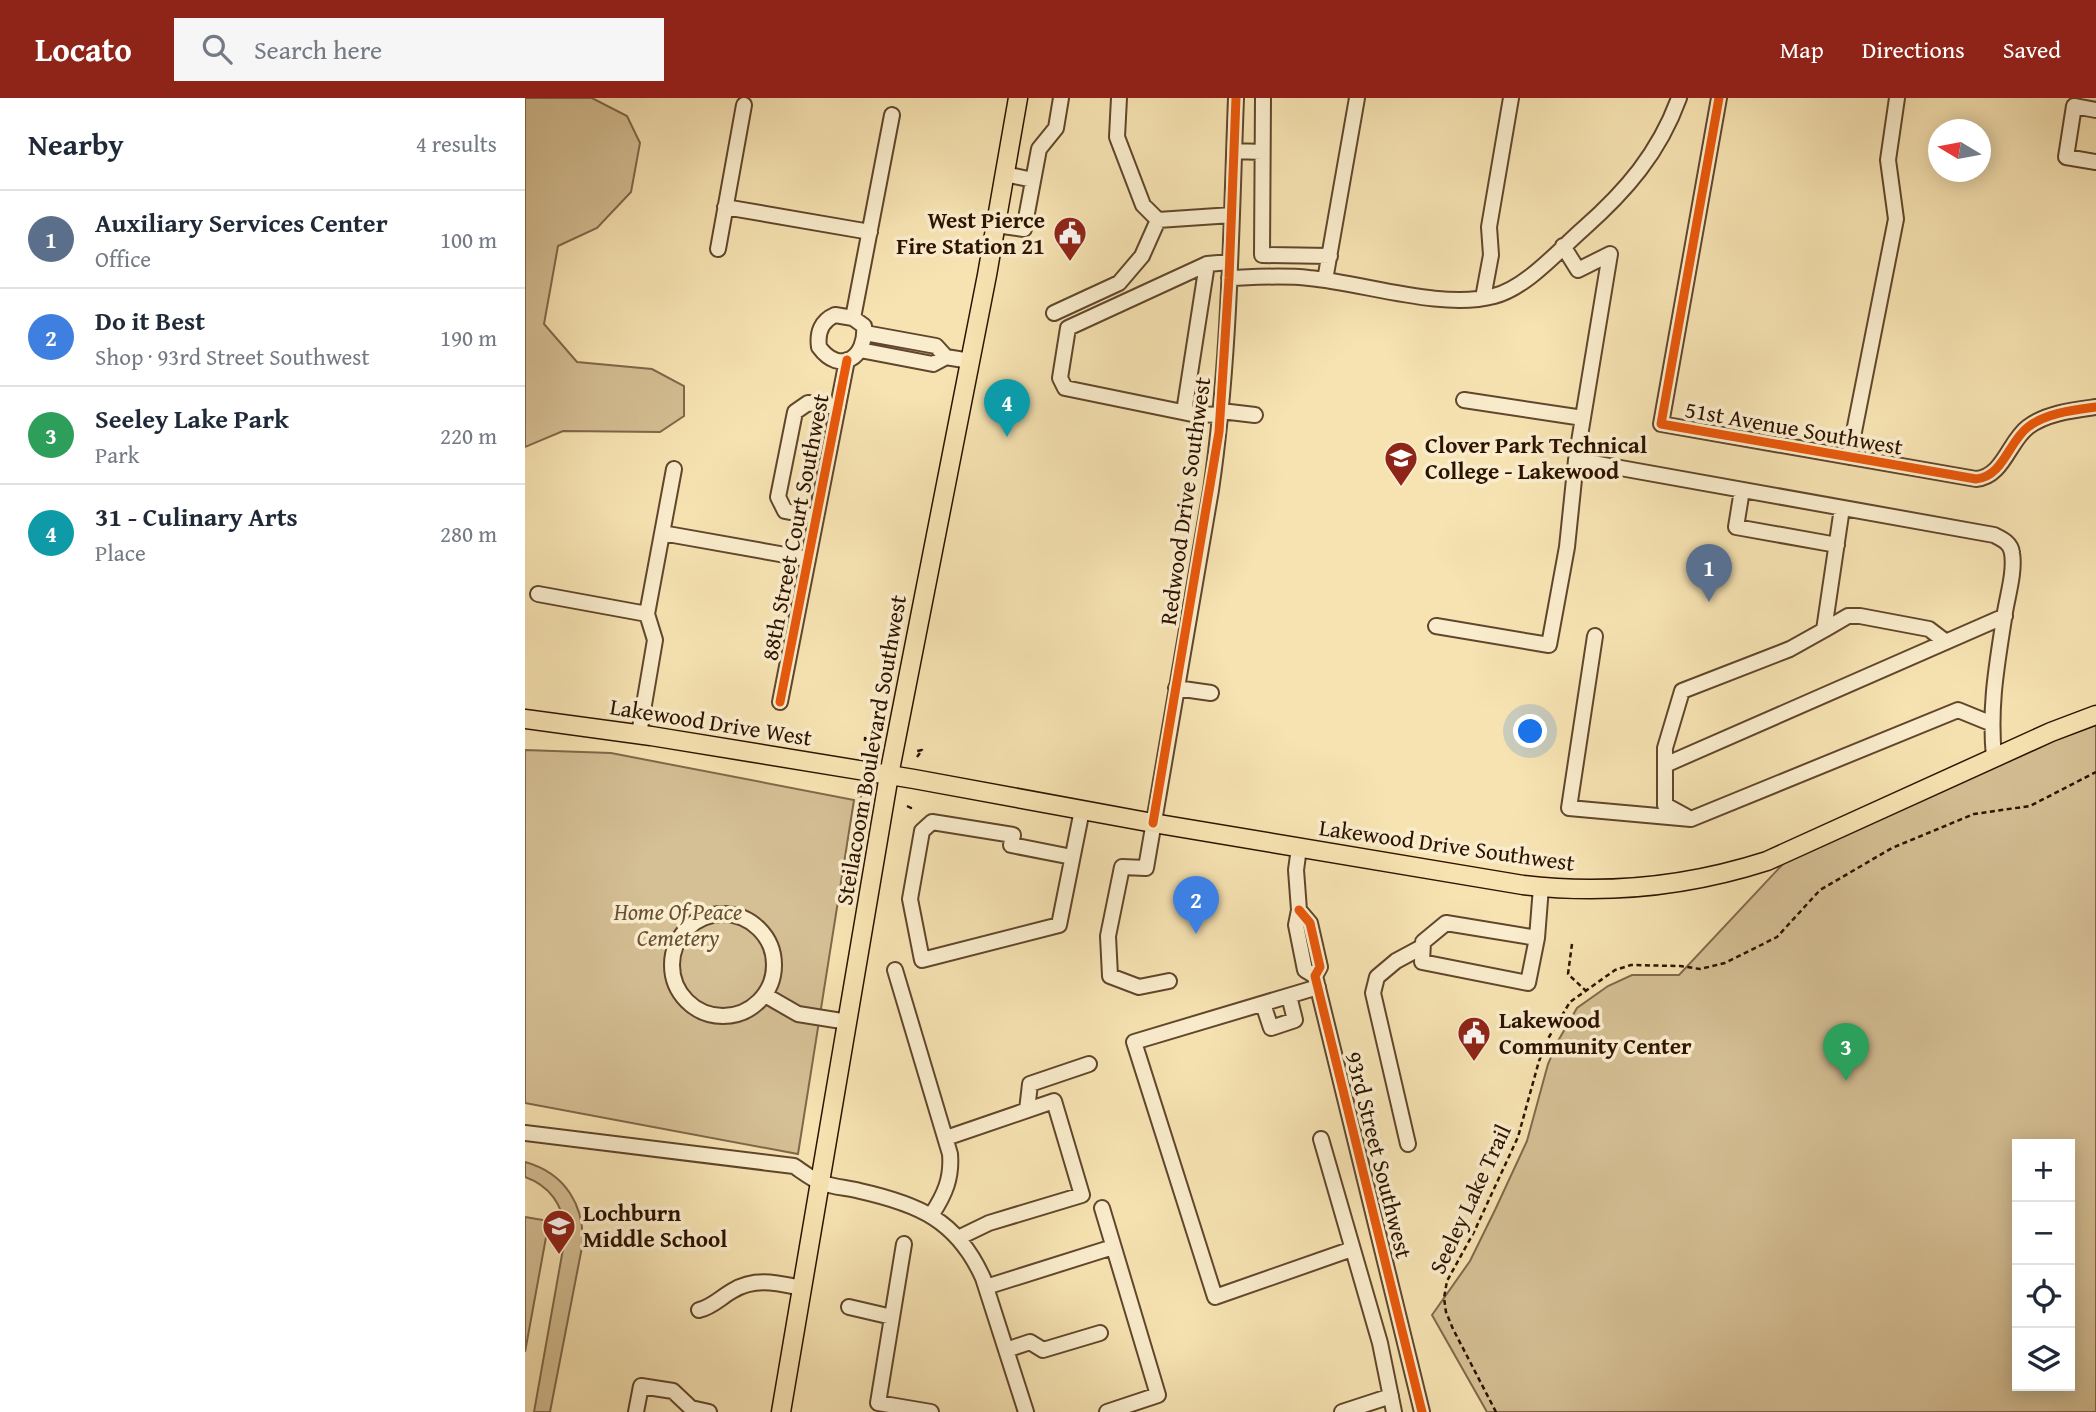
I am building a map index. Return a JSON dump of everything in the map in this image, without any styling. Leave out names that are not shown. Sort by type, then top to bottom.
[{"type":"main road","name":"Steilacoom Boulevard Southwest","points":[[781,1412],[889,775],[996,225],[1018,98]]},
{"type":"main road","name":"Lakewood Drive Southwest","points":[[889,775],[1153,823],[1541,887],[1585,890],[1646,888],[1738,870],[1796,850],[2051,732],[2096,715]]},
{"type":"main road","name":"Lakewood Drive West","points":[[525,719],[639,734],[889,775]]},
{"type":"street","points":[[996,225],[1024,229],[1039,149],[1056,128],[1061,98]]},
{"type":"street","points":[[1119,98],[1117,137],[1143,205],[1159,220],[1232,215]]},
{"type":"street","name":"Redwood Drive Southwest","points":[[1169,981],[1139,987],[1110,975],[1108,936],[1122,867],[1146,868],[1211,490],[1221,413],[1236,98]]},
{"type":"street","points":[[1263,98],[1262,255],[1330,256]]},
{"type":"street","points":[[1325,280],[1357,98]]},
{"type":"street","points":[[1483,298],[1491,255],[1489,227],[1511,98]]},
{"type":"street","points":[[1229,278],[1310,278],[1464,301],[1495,296],[1518,286],[1634,179],[1668,127],[1679,98]]},
{"type":"street","name":"51st Avenue Southwest","points":[[1719,98],[1661,424],[1976,480],[1985,479],[1998,468],[2019,434],[2031,424],[2048,416],[2096,407]]},
{"type":"street","points":[[1849,457],[1896,219],[1888,160],[1897,98]]},
{"type":"street","points":[[718,249],[744,105]]},
{"type":"street","points":[[2096,110],[2074,106],[2066,156],[2096,162]]},
{"type":"street","points":[[853,318],[892,115]]},
{"type":"street","points":[[1234,151],[1262,152]]},
{"type":"street","points":[[1005,174],[1033,180]]},
{"type":"street","points":[[725,207],[870,232]]},
{"type":"street","points":[[1054,313],[1119,283],[1142,256],[1159,220]]},
{"type":"street","points":[[1436,626],[1549,645],[1567,547],[1576,460],[1610,254],[1578,270],[1563,246]]},
{"type":"street","points":[[1230,262],[1207,264],[1067,328],[1060,378],[1065,388],[1184,412],[1255,415]]},
{"type":"street","points":[[1184,412],[1207,264]]},
{"type":"street","points":[[835,315],[861,321],[865,332],[857,355],[847,360],[835,360],[819,347],[818,334],[829,318],[835,315]]},
{"type":"street","points":[[865,332],[936,346],[946,358]]},
{"type":"street","points":[[860,350],[933,364],[946,358],[970,361]]},
{"type":"street","name":"88th Street Court Southwest","points":[[780,702],[847,360]]},
{"type":"street","points":[[1464,400],[1583,418]]},
{"type":"street","points":[[816,517],[785,511],[778,497],[795,412],[808,404],[838,407]]},
{"type":"street","points":[[1576,460],[1994,535],[2006,541],[2013,551],[1992,693],[1990,723],[1994,758]]},
{"type":"street","points":[[639,734],[655,640],[647,614],[674,469]]},
{"type":"street","points":[[1742,490],[1736,527],[1837,545]]},
{"type":"street","points":[[1824,630],[1842,508]]},
{"type":"street","points":[[662,533],[808,559]]},
{"type":"street","points":[[538,594],[647,614]]},
{"type":"street","points":[[1691,819],[1665,805],[1665,748],[1682,691],[1790,649],[1848,616],[1929,629],[1946,642]]},
{"type":"street","points":[[1665,765],[2005,616]]},
{"type":"street","points":[[1595,636],[1569,808],[1691,819],[1958,710],[1990,723]]},
{"type":"street","points":[[1176,688],[1211,693]]},
{"type":"street","points":[[1072,857],[1011,845],[1013,835],[932,822],[922,831],[910,899],[922,960],[1059,925],[1082,810]]},
{"type":"street","name":"93rd Street Southwest","points":[[1299,848],[1296,870],[1299,910],[1296,925],[1305,970],[1317,982],[1422,1412]]},
{"type":"street","points":[[1537,938],[1446,923],[1423,942],[1422,962],[1528,983],[1537,938],[1541,887]]},
{"type":"street","points":[[716,914],[733,914],[749,920],[762,931],[771,946],[774,963],[772,980],[765,995],[753,1007],[738,1014],[721,1016],[705,1013],[691,1004],[680,992],[672,960],[677,944],[686,930],[700,919],[716,914]]},
{"type":"street","points":[[1408,1144],[1373,993],[1377,977],[1396,961],[1422,947]]},
{"type":"street","points":[[895,970],[950,1154],[950,1178],[944,1196],[932,1214]]},
{"type":"street","points":[[1317,982],[1289,996],[1134,1042],[1215,1297],[1352,1249]]},
{"type":"street","points":[[765,995],[798,1014],[848,1022]]},
{"type":"street","points":[[1263,1004],[1272,1028],[1295,1020],[1289,996]]},
{"type":"street","points":[[1027,1110],[1030,1084],[1089,1064]]},
{"type":"street","points":[[946,1138],[1054,1101],[1082,1195],[989,1223],[958,1238]]},
{"type":"street","points":[[525,1133],[794,1166],[820,1182],[888,1197],[932,1214],[958,1238],[975,1259],[1026,1412]]},
{"type":"street","points":[[1321,1139],[1380,1343],[1394,1412]]},
{"type":"street","points":[[1102,1208],[1158,1395],[1107,1412]]},
{"type":"street","points":[[904,1244],[877,1408],[931,1412]]},
{"type":"street","points":[[986,1287],[1113,1247]]},
{"type":"street","points":[[699,1310],[710,1307],[730,1291],[760,1280],[802,1288]]},
{"type":"street","points":[[849,1307],[892,1317]]},
{"type":"street","points":[[1006,1350],[1030,1342],[1043,1350],[1100,1333]]},
{"type":"street","points":[[636,1412],[641,1386],[673,1391],[691,1408],[709,1412]]},
{"type":"street","points":[[1342,1412],[1391,1396]]},
{"type":"path","points":[[917,751],[922,750],[917,757]]},
{"type":"path","points":[[857,790],[856,796],[862,796]]},
{"type":"path","points":[[1572,944],[1568,974],[1585,990]]},
{"type":"green space","points":[[525,98],[592,98],[627,116],[640,143],[631,192],[597,228],[558,246],[544,324],[577,362],[652,369],[684,386],[684,416],[660,432],[563,431],[525,447]]},
{"type":"green space","points":[[2096,715],[2096,1412],[1487,1412],[1432,1315],[1470,1261],[1495,1210],[1527,1141],[1548,1064],[1577,1008],[1608,986],[1632,975],[1679,975],[1796,850]]},
{"type":"green space","name":"Home Of Peace Cemetery","points":[[525,750],[611,753],[854,800],[798,1154],[525,1103]]},
{"type":"green space","points":[[525,1162],[539,1167],[562,1183],[576,1205],[582,1232],[582,1247],[550,1412],[534,1412],[566,1232],[562,1214],[554,1198],[542,1186],[525,1177]]},
{"type":"green space","points":[[525,1217],[549,1221],[525,1352]]},
{"type":"cycle path","points":[[1153,823],[1219,432],[1229,278],[1236,98]]},
{"type":"cycle path","points":[[1719,98],[1661,424],[1976,479],[1993,472],[2021,433],[2035,422],[2061,413],[2096,407]]},
{"type":"cycle path","points":[[780,702],[847,360]]},
{"type":"cycle path","points":[[1299,910],[1310,923],[1320,967],[1315,976],[1422,1412]]},
{"type":"place","name":"West Pierce Fire Station 21","points":[[1070,263]]},
{"type":"place","name":"31 - Culinary Arts","points":[[1007,437]]},
{"type":"place","name":"Clover Park Technical College - Lakewood","points":[[1401,488]]},
{"type":"place","name":"Auxiliary Services Center","points":[[1709,602]]},
{"type":"place","name":"Do it Best","points":[[1196,934]]},
{"type":"place","name":"Lakewood Community Center","points":[[1474,1063]]},
{"type":"place","name":"Seeley Lake Park","points":[[1846,1081]]},
{"type":"place","name":"Lochburn Middle School","points":[[559,1256]]}]
